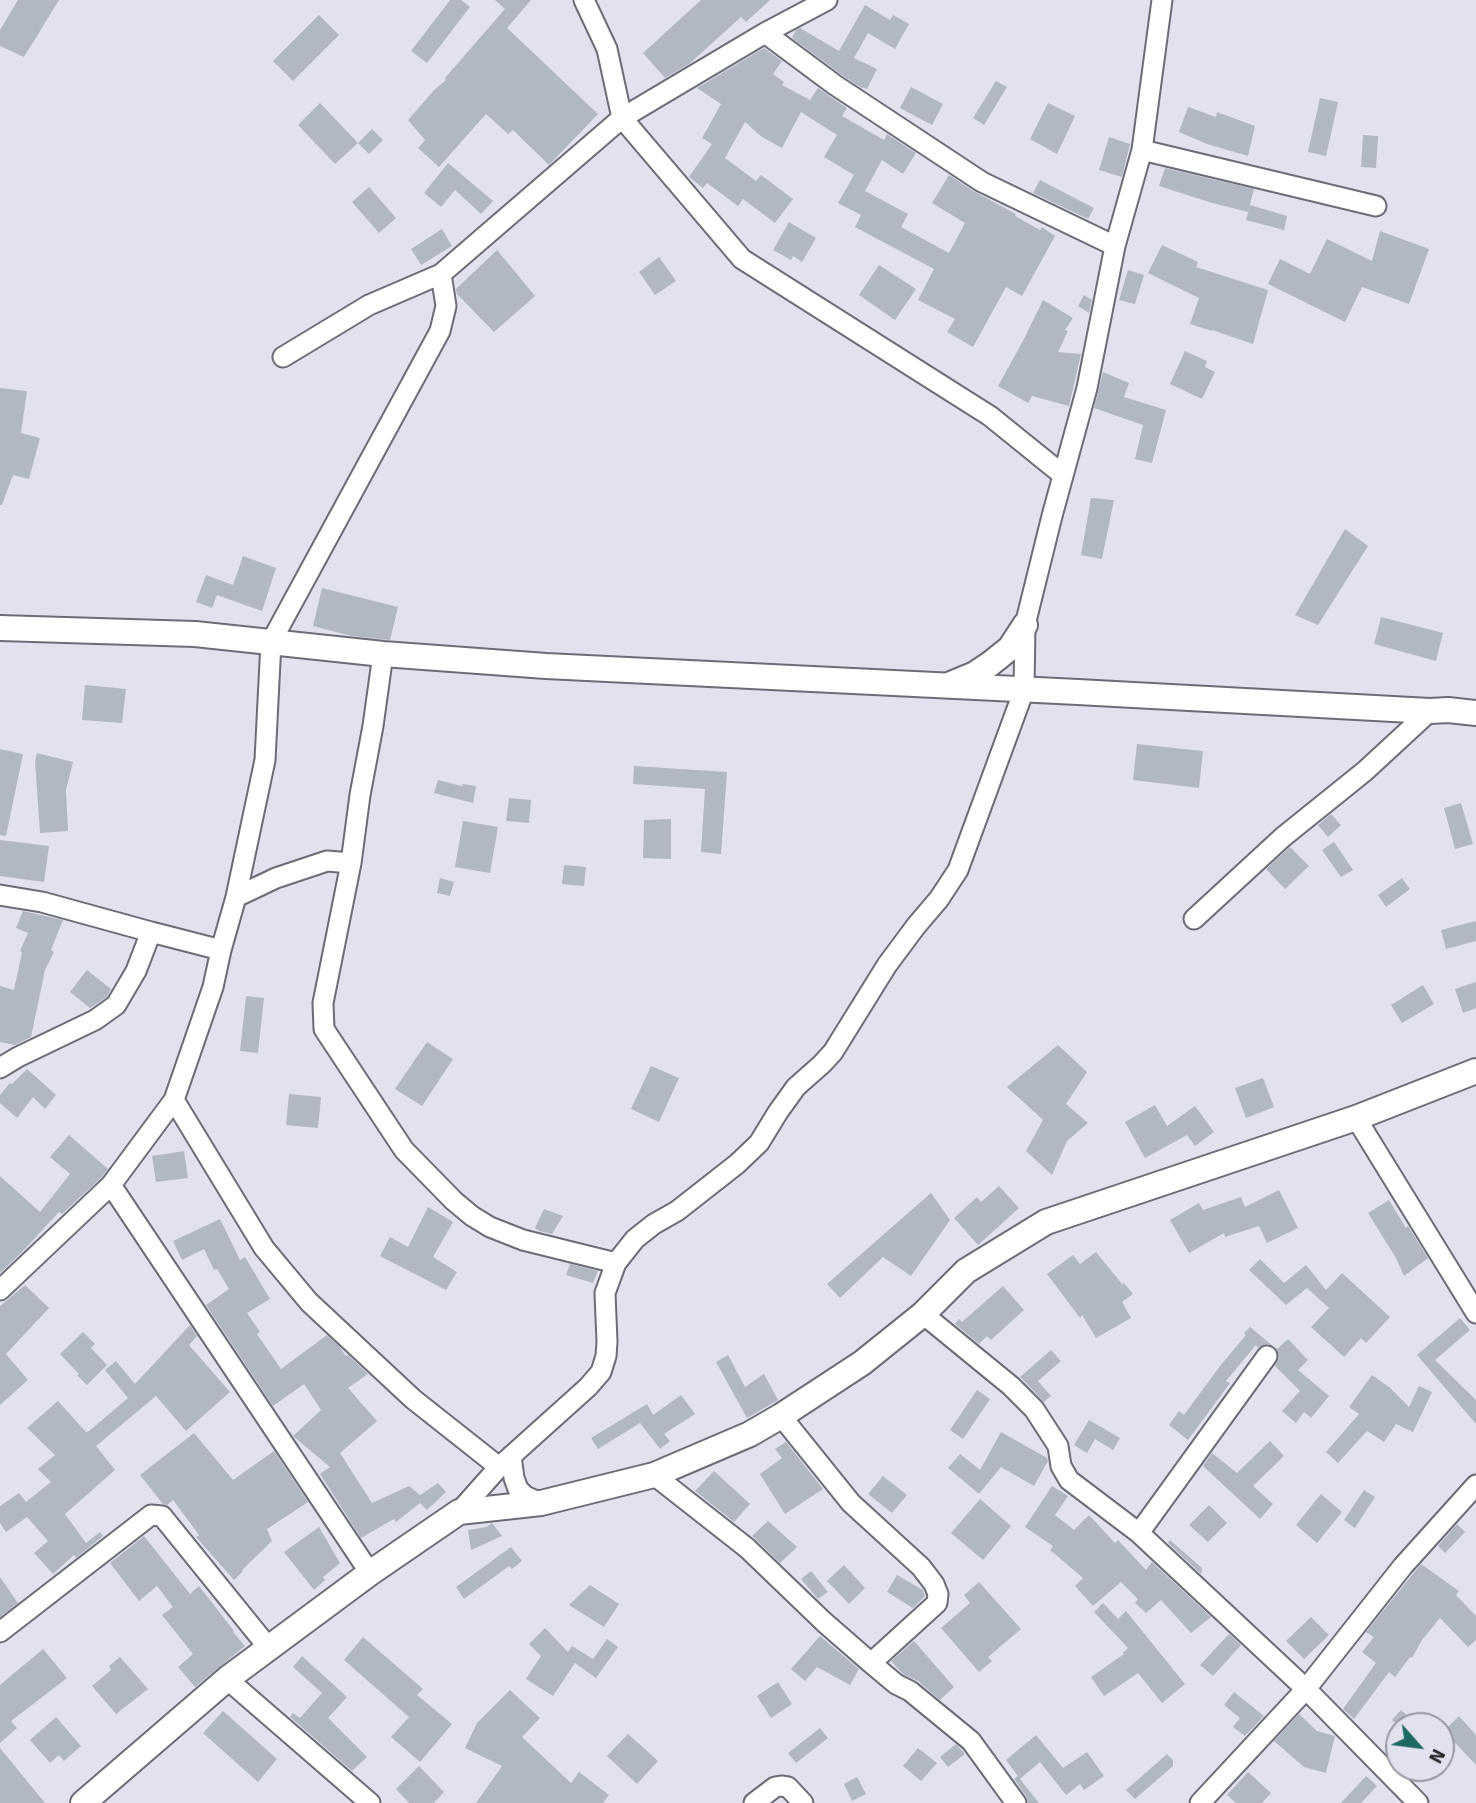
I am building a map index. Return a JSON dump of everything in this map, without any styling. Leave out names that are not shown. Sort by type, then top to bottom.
[{"type":"street","points":[[584,0],[607,49],[622,118],[742,259],[990,415],[1063,475]]},
{"type":"street","points":[[283,357],[369,305],[441,274],[622,118],[765,33],[827,0]]},
{"type":"street","points":[[83,1803],[268,1647],[459,1512],[505,1462],[601,1371],[607,1342],[605,1293],[616,1263],[635,1239],[677,1211],[759,1143],[796,1087],[833,1052],[887,965],[939,899],[958,870],[1024,690],[1025,625],[1087,388],[1115,246],[1142,150],[1161,0]]},
{"type":"street","points":[[765,33],[835,85],[982,181],[1115,246]]},
{"type":"street","points":[[1142,150],[1376,206]]},
{"type":"street","points":[[0,1290],[111,1185],[174,1100],[213,987],[236,897],[265,760],[271,642],[440,331],[446,306],[441,274]]},
{"type":"street","points":[[948,686],[990,664],[1010,648],[1025,625]]},
{"type":"street","points":[[0,628],[195,634],[383,654],[546,666],[1476,713]]},
{"type":"street","points":[[383,654],[351,863],[323,1003],[324,1029],[404,1150],[472,1216],[490,1227],[523,1240],[616,1263]]},
{"type":"street","points":[[1194,919],[1283,837],[1439,710],[1476,699]]},
{"type":"street","points":[[236,897],[276,878],[327,861],[351,863]]},
{"type":"street","points":[[0,895],[42,902],[221,950]]},
{"type":"street","points":[[0,1068],[95,1020],[116,1005],[136,971],[152,932]]},
{"type":"street","points":[[459,1512],[541,1503],[654,1475],[750,1434],[862,1363],[923,1314],[966,1271],[1046,1222],[1356,1118],[1476,1071]]},
{"type":"street","points":[[174,1100],[264,1248],[309,1302],[413,1399],[505,1462],[518,1489],[525,1496],[541,1503]]},
{"type":"street","points":[[1356,1118],[1476,1313]]},
{"type":"street","points":[[111,1185],[370,1573]]},
{"type":"street","points":[[923,1314],[1011,1386],[1034,1409],[1058,1446],[1061,1466],[1069,1480],[1139,1533],[1306,1689],[1418,1803]]},
{"type":"street","points":[[1139,1533],[1267,1356]]},
{"type":"street","points":[[780,1416],[851,1503],[921,1567],[934,1584],[937,1603],[871,1663]]},
{"type":"street","points":[[654,1475],[747,1548],[824,1622],[896,1684],[910,1691],[971,1741],[1016,1803]]},
{"type":"street","points":[[1200,1803],[1306,1689],[1403,1566],[1476,1485]]},
{"type":"street","points":[[0,1632],[152,1515],[162,1516],[268,1647]]},
{"type":"street","points":[[227,1679],[370,1803]]},
{"type":"street","points":[[754,1803],[775,1787],[781,1786],[788,1787],[803,1803]]},
{"type":"building","points":[[18,0],[59,0],[24,57],[0,46],[0,30]]},
{"type":"building","points":[[450,0],[461,0],[470,7],[427,63],[411,51]]},
{"type":"building","points":[[495,0],[531,0],[507,28],[598,114],[549,165],[513,130],[508,134],[486,114],[439,167],[418,148],[425,140],[408,120],[446,80],[505,9]]},
{"type":"building","points":[[701,0],[770,0],[746,22],[741,17],[689,64],[665,78],[643,53]]},
{"type":"building","points":[[865,5],[890,20],[893,15],[909,24],[895,49],[868,33],[854,58],[877,69],[867,89],[842,75],[792,38],[800,28],[839,51]]},
{"type":"building","points":[[319,15],[339,35],[293,81],[273,61]]},
{"type":"building","points":[[764,48],[782,61],[773,74],[784,82],[782,85],[810,100],[818,88],[847,108],[842,116],[884,140],[887,134],[916,153],[903,174],[882,160],[865,191],[908,214],[901,227],[949,253],[965,223],[932,203],[949,175],[1016,214],[1015,216],[1040,230],[1042,227],[1055,236],[1022,296],[1006,287],[973,347],[947,332],[955,319],[918,300],[934,269],[855,227],[861,215],[838,203],[854,175],[824,157],[837,135],[801,112],[782,148],[762,137],[745,122],[725,158],[756,181],[761,175],[793,199],[775,223],[743,199],[738,206],[707,183],[703,188],[689,177],[712,144],[702,138],[721,104],[697,88]]},
{"type":"building","points":[[996,81],[1007,87],[984,125],[973,118]]},
{"type":"building","points":[[911,87],[943,104],[932,125],[900,108]]},
{"type":"building","points":[[1320,98],[1338,102],[1326,156],[1308,152]]},
{"type":"building","points":[[320,103],[358,143],[335,164],[298,125]]},
{"type":"building","points":[[1048,103],[1075,116],[1057,154],[1030,139]]},
{"type":"building","points":[[1188,107],[1216,117],[1217,112],[1255,126],[1248,156],[1207,144],[1179,132]]},
{"type":"building","points":[[372,129],[383,140],[369,154],[358,143]]},
{"type":"building","points":[[1363,135],[1378,136],[1376,168],[1361,167]]},
{"type":"building","points":[[1109,137],[1130,144],[1122,177],[1099,170]]},
{"type":"building","points":[[448,163],[493,201],[481,214],[455,190],[441,207],[424,193]]},
{"type":"building","points":[[1165,168],[1254,189],[1248,212],[1159,186]]},
{"type":"building","points":[[1040,180],[1094,208],[1088,219],[1033,193]]},
{"type":"building","points":[[369,187],[396,218],[379,233],[352,202]]},
{"type":"building","points":[[1250,205],[1287,216],[1284,230],[1246,220]]},
{"type":"building","points":[[789,222],[816,238],[802,262],[793,256],[791,260],[773,250]]},
{"type":"building","points":[[442,229],[452,246],[421,265],[411,249]]},
{"type":"building","points":[[1380,231],[1429,249],[1409,304],[1362,287],[1345,322],[1268,284],[1280,259],[1310,274],[1327,239],[1372,261]]},
{"type":"building","points":[[1162,245],[1198,262],[1196,267],[1268,290],[1253,344],[1190,324],[1199,298],[1148,273]]},
{"type":"building","points":[[497,250],[535,296],[494,332],[457,294],[456,289]]},
{"type":"building","points":[[659,257],[676,281],[655,295],[639,272]]},
{"type":"building","points":[[879,265],[916,289],[895,320],[859,295]]},
{"type":"building","points":[[1128,270],[1144,275],[1135,304],[1119,300]]},
{"type":"building","points":[[1084,295],[1092,300],[1089,313],[1078,306]]},
{"type":"building","points":[[1043,300],[1073,318],[1065,330],[1068,331],[1058,352],[1081,354],[1069,406],[1032,396],[1028,403],[998,386]]},
{"type":"building","points":[[1185,351],[1207,361],[1205,367],[1215,372],[1202,399],[1170,384]]},
{"type":"building","points":[[1103,372],[1129,383],[1124,397],[1166,410],[1152,463],[1135,459],[1143,425],[1094,408]]},
{"type":"building","points":[[0,388],[27,391],[21,433],[40,438],[29,479],[13,475],[2,505],[0,505]]},
{"type":"building","points":[[1091,498],[1114,500],[1102,559],[1081,555]]},
{"type":"building","points":[[1345,529],[1368,546],[1318,625],[1295,615]]},
{"type":"building","points":[[243,556],[276,568],[262,611],[217,595],[212,608],[196,602],[206,575],[233,585]]},
{"type":"building","points":[[322,588],[398,607],[390,640],[351,636],[313,626]]},
{"type":"building","points":[[1381,617],[1443,633],[1436,661],[1374,644]]},
{"type":"building","points":[[85,685],[126,689],[122,723],[82,720]]},
{"type":"building","points":[[1137,744],[1203,751],[1199,788],[1133,780]]},
{"type":"building","points":[[0,749],[23,754],[6,836],[0,835]]},
{"type":"building","points":[[37,753],[73,762],[66,790],[68,831],[40,833],[35,762]]},
{"type":"building","points":[[634,766],[727,772],[721,854],[701,852],[705,789],[633,784]]},
{"type":"building","points":[[438,780],[462,786],[476,786],[473,803],[434,793]]},
{"type":"building","points":[[509,798],[531,800],[529,823],[506,821]]},
{"type":"building","points":[[1461,803],[1473,844],[1455,849],[1444,808]]},
{"type":"building","points":[[1331,814],[1341,825],[1328,837],[1318,825]]},
{"type":"building","points":[[671,819],[671,859],[643,858],[644,820]]},
{"type":"building","points":[[463,821],[498,827],[490,873],[455,867]]},
{"type":"building","points":[[0,840],[49,846],[44,882],[0,876]]},
{"type":"building","points":[[1334,842],[1353,870],[1341,877],[1322,850]]},
{"type":"building","points":[[1290,847],[1309,866],[1285,889],[1266,869]]},
{"type":"building","points":[[564,865],[586,867],[584,886],[562,884]]},
{"type":"building","points":[[440,878],[454,882],[450,896],[437,893]]},
{"type":"building","points":[[1402,878],[1410,889],[1386,907],[1378,895]]},
{"type":"building","points":[[23,911],[63,920],[51,950],[54,952],[45,970],[31,1037],[15,1045],[0,1042],[0,986],[14,990],[22,952],[20,951],[28,933],[16,928]]},
{"type":"building","points":[[1476,921],[1476,941],[1446,949],[1441,930]]},
{"type":"building","points":[[87,970],[111,989],[107,997],[90,1008],[70,992]]},
{"type":"building","points":[[1476,982],[1476,1008],[1463,1013],[1455,989]]},
{"type":"building","points":[[1423,985],[1434,1004],[1402,1023],[1391,1005]]},
{"type":"building","points":[[246,996],[264,998],[258,1053],[240,1051]]},
{"type":"building","points":[[427,1042],[453,1059],[422,1106],[395,1089]]},
{"type":"building","points":[[1058,1045],[1087,1072],[1066,1104],[1088,1123],[1067,1141],[1052,1175],[1026,1151],[1043,1120],[1007,1087]]},
{"type":"building","points":[[651,1066],[679,1078],[659,1122],[631,1109]]},
{"type":"building","points":[[27,1069],[56,1095],[45,1109],[33,1097],[17,1118],[0,1103],[0,1095]]},
{"type":"building","points":[[1263,1078],[1274,1107],[1246,1118],[1235,1088]]},
{"type":"building","points":[[289,1094],[321,1097],[318,1128],[286,1125]]},
{"type":"building","points":[[1155,1105],[1167,1126],[1195,1106],[1214,1132],[1195,1146],[1187,1135],[1145,1158],[1125,1122]]},
{"type":"building","points":[[69,1135],[108,1169],[62,1214],[59,1212],[0,1273],[0,1176],[40,1212],[70,1174],[50,1157]]},
{"type":"building","points":[[184,1151],[188,1178],[156,1182],[152,1156]]},
{"type":"building","points":[[999,1186],[1019,1208],[978,1245],[954,1218],[977,1197],[981,1202]]},
{"type":"building","points":[[1279,1190],[1298,1228],[1267,1243],[1259,1226],[1225,1237],[1224,1233],[1189,1253],[1170,1220],[1199,1203],[1203,1210],[1241,1197],[1245,1207]]},
{"type":"building","points":[[931,1193],[950,1220],[911,1276],[883,1257],[840,1298],[827,1284]]},
{"type":"building","points":[[1389,1200],[1428,1258],[1404,1276],[1368,1213]]},
{"type":"building","points":[[428,1207],[453,1222],[433,1257],[457,1272],[446,1290],[380,1256],[390,1237],[408,1247]]},
{"type":"building","points":[[544,1209],[563,1216],[552,1234],[535,1228]]},
{"type":"building","points":[[220,1219],[240,1260],[245,1257],[270,1299],[247,1313],[260,1332],[257,1334],[281,1369],[327,1335],[346,1356],[368,1374],[348,1388],[377,1421],[340,1453],[372,1503],[409,1486],[420,1495],[438,1483],[446,1492],[427,1510],[420,1503],[396,1522],[394,1519],[361,1538],[320,1474],[330,1467],[293,1436],[321,1410],[304,1384],[273,1406],[206,1305],[229,1289],[217,1269],[214,1270],[204,1249],[182,1260],[173,1241]]},
{"type":"building","points":[[1096,1252],[1133,1294],[1122,1302],[1131,1318],[1096,1338],[1082,1315],[1080,1318],[1047,1274],[1073,1255],[1080,1264]]},
{"type":"building","points":[[1260,1259],[1284,1283],[1306,1265],[1326,1290],[1342,1273],[1390,1317],[1366,1343],[1361,1338],[1344,1357],[1311,1327],[1329,1308],[1307,1288],[1286,1305],[1249,1270]]},
{"type":"building","points":[[570,1264],[598,1271],[593,1283],[566,1275]]},
{"type":"building","points":[[25,1285],[49,1308],[6,1354],[28,1380],[0,1405],[0,1306]]},
{"type":"building","points":[[1003,1286],[1024,1310],[991,1340],[987,1336],[979,1344],[955,1324],[959,1319],[962,1322]]},
{"type":"building","points":[[1460,1318],[1470,1330],[1435,1360],[1476,1400],[1476,1424],[1417,1355]]},
{"type":"building","points":[[190,1325],[197,1336],[189,1345],[230,1392],[186,1431],[156,1396],[96,1446],[115,1470],[65,1514],[86,1543],[100,1532],[103,1536],[76,1558],[74,1555],[53,1574],[34,1553],[48,1541],[27,1517],[6,1532],[0,1523],[0,1506],[19,1493],[26,1502],[51,1482],[38,1469],[55,1455],[27,1428],[58,1401],[86,1432],[89,1431],[128,1398],[105,1370],[116,1361],[135,1384]]},
{"type":"building","points":[[1250,1327],[1273,1346],[1268,1344],[1258,1348],[1256,1345],[1226,1381],[1230,1383],[1188,1440],[1169,1425],[1179,1411],[1184,1415]]},
{"type":"building","points":[[83,1332],[95,1344],[91,1348],[107,1365],[87,1385],[60,1354]]},
{"type":"building","points":[[1288,1339],[1308,1360],[1298,1370],[1329,1396],[1311,1418],[1304,1412],[1296,1423],[1282,1411],[1300,1391],[1275,1366],[1279,1357],[1276,1348]]},
{"type":"building","points":[[1051,1350],[1061,1361],[1038,1381],[1051,1396],[1044,1402],[1020,1377]]},
{"type":"building","points":[[728,1355],[745,1387],[764,1374],[778,1400],[747,1418],[716,1362]]},
{"type":"building","points":[[1372,1375],[1409,1407],[1419,1386],[1432,1392],[1413,1432],[1396,1424],[1384,1442],[1367,1431],[1338,1463],[1326,1452],[1359,1414],[1349,1407]]},
{"type":"building","points":[[977,1390],[990,1399],[963,1439],[950,1430]]},
{"type":"building","points":[[681,1395],[695,1414],[664,1434],[670,1441],[660,1449],[640,1423],[598,1449],[591,1438],[647,1404],[653,1415]]},
{"type":"building","points":[[1089,1420],[1120,1438],[1113,1450],[1095,1439],[1087,1453],[1074,1445]]},
{"type":"building","points":[[1001,1432],[1048,1461],[1034,1486],[1001,1467],[979,1494],[948,1468],[960,1454],[980,1470]]},
{"type":"building","points":[[194,1433],[233,1480],[274,1451],[308,1502],[267,1529],[272,1541],[234,1580],[196,1537],[199,1535],[173,1500],[167,1505],[163,1504],[140,1475]]},
{"type":"building","points":[[1270,1441],[1284,1456],[1253,1486],[1273,1504],[1260,1519],[1203,1466],[1212,1453],[1237,1473]]},
{"type":"building","points":[[786,1442],[823,1489],[785,1514],[760,1474],[782,1458],[775,1449]]},
{"type":"building","points":[[714,1471],[750,1504],[734,1522],[695,1491]]},
{"type":"building","points":[[883,1476],[907,1495],[892,1513],[868,1494]]},
{"type":"building","points":[[1052,1486],[1068,1496],[1055,1515],[1074,1530],[1089,1515],[1115,1543],[1118,1540],[1146,1570],[1152,1562],[1211,1617],[1191,1633],[1161,1600],[1146,1613],[1135,1603],[1138,1599],[1121,1582],[1093,1606],[1075,1586],[1083,1578],[1050,1550],[1053,1546],[1025,1527]]},
{"type":"building","points":[[1364,1490],[1375,1497],[1355,1528],[1344,1520]]},
{"type":"building","points":[[1321,1494],[1342,1512],[1317,1543],[1296,1525]]},
{"type":"building","points":[[980,1499],[1011,1526],[983,1560],[951,1533]]},
{"type":"building","points":[[1209,1505],[1227,1523],[1208,1542],[1189,1525]]},
{"type":"building","points":[[768,1521],[797,1547],[780,1563],[752,1536]]},
{"type":"building","points":[[492,1523],[502,1536],[471,1550],[468,1530],[486,1527]]},
{"type":"building","points":[[1457,1524],[1465,1532],[1445,1553],[1438,1546]]},
{"type":"building","points":[[319,1527],[340,1563],[323,1577],[325,1580],[314,1590],[284,1552]]},
{"type":"building","points":[[144,1536],[190,1594],[199,1586],[245,1646],[195,1687],[178,1667],[193,1654],[162,1615],[173,1607],[157,1586],[139,1601],[110,1563]]},
{"type":"building","points":[[1170,1540],[1202,1568],[1201,1574],[1168,1543]]},
{"type":"building","points":[[511,1547],[522,1561],[512,1569],[509,1566],[464,1599],[456,1587]]},
{"type":"building","points":[[1421,1564],[1459,1591],[1456,1595],[1476,1616],[1476,1640],[1468,1647],[1440,1618],[1422,1640],[1412,1658],[1410,1657],[1395,1677],[1389,1672],[1354,1719],[1343,1709],[1376,1663],[1362,1652],[1374,1637],[1366,1632]]},
{"type":"building","points":[[844,1565],[865,1588],[849,1604],[827,1581]]},
{"type":"building","points":[[811,1571],[828,1592],[818,1599],[801,1579]]},
{"type":"building","points":[[897,1575],[923,1590],[925,1596],[913,1608],[887,1592]]},
{"type":"building","points":[[0,1577],[18,1603],[0,1617]]},
{"type":"building","points":[[979,1582],[1021,1629],[988,1657],[992,1661],[979,1672],[941,1628],[970,1603],[964,1595]]},
{"type":"building","points":[[590,1585],[619,1604],[604,1627],[569,1605]]},
{"type":"building","points":[[1103,1603],[1118,1619],[1126,1611],[1185,1684],[1162,1703],[1138,1673],[1104,1696],[1091,1677],[1124,1654],[1128,1648],[1094,1612]]},
{"type":"building","points":[[1311,1617],[1329,1635],[1304,1659],[1286,1641]]},
{"type":"building","points":[[545,1628],[568,1652],[572,1646],[593,1659],[607,1639],[618,1647],[596,1678],[575,1663],[553,1696],[526,1679],[541,1656],[529,1644]]},
{"type":"building","points":[[1229,1634],[1241,1645],[1213,1676],[1200,1665]]},
{"type":"building","points":[[820,1636],[859,1669],[850,1685],[817,1667],[805,1681],[791,1669]]},
{"type":"building","points":[[363,1637],[423,1689],[417,1695],[452,1724],[420,1762],[391,1737],[409,1717],[344,1660]]},
{"type":"building","points":[[914,1641],[954,1687],[940,1700],[918,1681],[903,1674],[891,1661]]},
{"type":"building","points":[[43,1649],[67,1678],[11,1721],[17,1728],[0,1743],[0,1685]]},
{"type":"building","points":[[302,1656],[347,1697],[328,1718],[367,1757],[352,1771],[290,1717],[293,1713],[300,1718],[322,1693],[293,1667]]},
{"type":"building","points":[[120,1657],[148,1689],[116,1714],[92,1686],[111,1670],[109,1666]]},
{"type":"building","points":[[778,1682],[792,1704],[771,1718],[757,1696]]},
{"type":"building","points":[[510,1690],[540,1718],[522,1737],[571,1783],[579,1772],[609,1795],[603,1803],[476,1803],[502,1766],[465,1748],[477,1723]]},
{"type":"building","points":[[1234,1692],[1264,1716],[1245,1736],[1233,1727],[1240,1718],[1224,1705]]},
{"type":"building","points":[[223,1711],[277,1759],[258,1782],[203,1733]]},
{"type":"building","points":[[1299,1714],[1317,1731],[1335,1736],[1326,1773],[1304,1767],[1274,1741]]},
{"type":"building","points":[[1459,1716],[1476,1735],[1476,1765],[1455,1743],[1455,1720]]},
{"type":"building","points":[[56,1717],[81,1746],[64,1761],[59,1755],[50,1763],[30,1740]]},
{"type":"building","points":[[820,1728],[828,1738],[796,1763],[788,1753]]},
{"type":"building","points":[[628,1734],[658,1761],[637,1784],[607,1756]]},
{"type":"building","points":[[1036,1735],[1063,1768],[1087,1752],[1104,1776],[1084,1790],[1080,1784],[1066,1795],[1040,1762],[1020,1779],[1039,1803],[1028,1803],[1014,1779],[1018,1776],[1006,1760]]},
{"type":"building","points":[[956,1744],[965,1754],[948,1767],[940,1757]]},
{"type":"building","points":[[0,1748],[45,1803],[0,1803]]},
{"type":"building","points":[[918,1748],[937,1763],[921,1781],[903,1766]]},
{"type":"building","points":[[1167,1754],[1173,1760],[1173,1766],[1135,1799],[1126,1790]]},
{"type":"building","points":[[419,1766],[444,1792],[434,1803],[409,1803],[396,1789]]},
{"type":"building","points":[[1248,1772],[1271,1793],[1262,1803],[1236,1803],[1227,1795]]},
{"type":"building","points":[[1366,1776],[1377,1786],[1361,1803],[1341,1803]]},
{"type":"building","points":[[857,1777],[866,1794],[852,1801],[844,1784]]}]
